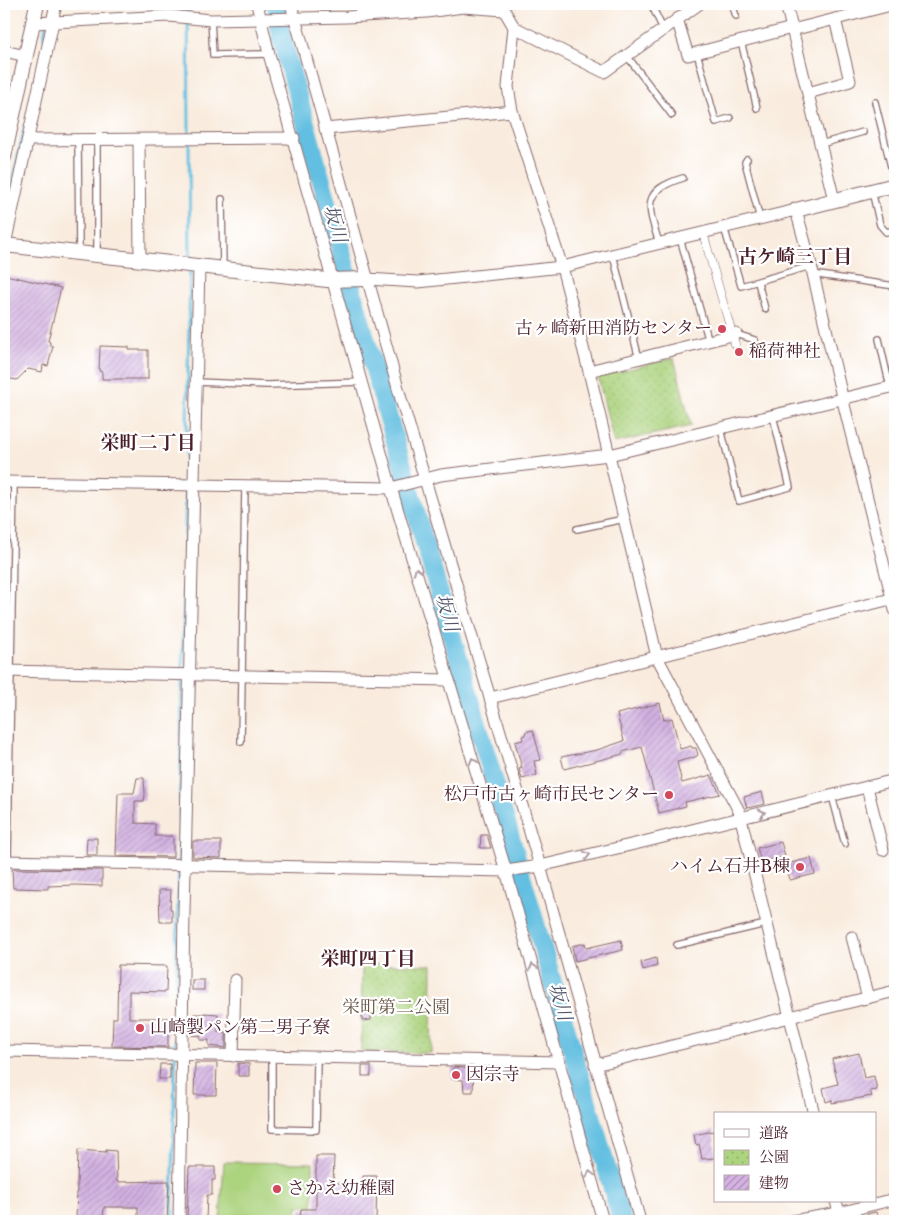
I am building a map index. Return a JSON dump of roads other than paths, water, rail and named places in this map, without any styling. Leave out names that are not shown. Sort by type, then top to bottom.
[{"type":"street","points":[[4,156],[38,4]]},
{"type":"street","points":[[56,4],[4,246],[335,279],[418,282],[562,267],[895,184]]},
{"type":"street","points":[[257,4],[263,19],[270,54],[335,279],[391,488],[508,871],[603,1221]]},
{"type":"street","points":[[291,4],[292,18],[325,129],[365,280],[490,698],[640,1221]]},
{"type":"street","points":[[361,4],[364,16]]},
{"type":"street","points":[[34,22],[169,16],[211,20],[364,16],[427,12],[463,7],[503,7],[514,26],[604,72],[698,4]]},
{"type":"street","points":[[786,4],[834,200]]},
{"type":"street","points":[[677,19],[688,56],[895,4]]},
{"type":"street","points":[[808,93],[850,82],[835,19]]},
{"type":"street","points":[[514,26],[508,87],[512,111],[562,267],[589,371],[657,657],[739,811],[813,1112]]},
{"type":"street","points":[[4,51],[26,56]]},
{"type":"street","points":[[325,129],[512,111]]},
{"type":"street","points":[[28,140],[294,138]]},
{"type":"street","points":[[139,140],[140,259]]},
{"type":"street","points":[[490,698],[894,602],[796,210]]},
{"type":"street","points":[[589,371],[709,342],[735,338],[703,233]]},
{"type":"street","points":[[179,1221],[177,1055],[189,485],[196,382],[193,265]]},
{"type":"street","points":[[9,482],[391,488],[441,475],[608,456],[892,386]]},
{"type":"street","points":[[7,671],[450,680]]},
{"type":"street","points":[[6,861],[508,871],[537,866],[895,780]]},
{"type":"street","points":[[867,787],[883,850]]},
{"type":"street","points":[[852,937],[868,998]]},
{"type":"street","points":[[233,1056],[235,980]]},
{"type":"street","points":[[595,1065],[895,991]]},
{"type":"street","points":[[4,1051],[560,1062]]},
{"type":"street","points":[[792,1221],[840,1217],[895,1199]]},
{"type":"street","points":[[836,1202],[840,1217]]},
{"type":"lane","points":[[651,4],[664,29]]},
{"type":"lane","points":[[732,4],[736,16]]},
{"type":"lane","points":[[211,20],[213,55],[270,54]]},
{"type":"lane","points":[[742,42],[757,108]]},
{"type":"lane","points":[[697,53],[716,122],[730,118]]},
{"type":"lane","points":[[626,56],[672,115]]},
{"type":"lane","points":[[875,102],[895,184]]},
{"type":"lane","points":[[821,144],[863,132]]},
{"type":"lane","points":[[78,140],[79,253]]},
{"type":"lane","points":[[97,140],[97,255]]},
{"type":"lane","points":[[747,158],[745,162],[760,219]]},
{"type":"lane","points":[[659,243],[651,216],[650,204],[659,188],[683,178]]},
{"type":"lane","points":[[872,191],[880,225],[886,232],[895,230]]},
{"type":"lane","points":[[222,199],[223,268]]},
{"type":"lane","points":[[724,227],[741,286],[812,270],[832,276],[895,286]]},
{"type":"lane","points":[[680,238],[709,342]]},
{"type":"lane","points":[[613,255],[639,359]]},
{"type":"lane","points":[[758,282],[765,309]]},
{"type":"lane","points":[[735,338],[755,340]]},
{"type":"lane","points":[[879,339],[892,386]]},
{"type":"lane","points":[[196,382],[290,385],[362,382]]},
{"type":"lane","points":[[720,429],[739,501],[790,487],[773,416]]},
{"type":"lane","points":[[6,861],[9,482]]},
{"type":"lane","points":[[241,742],[245,486]]},
{"type":"lane","points":[[578,529],[624,519]]},
{"type":"lane","points":[[832,796],[845,844]]},
{"type":"lane","points":[[677,945],[766,924]]},
{"type":"lane","points":[[272,1056],[272,1129],[316,1130],[317,1058]]},
{"type":"waterway","points":[[188,4],[189,136]]},
{"type":"waterway","name":"坂川","points":[[276,4],[282,39],[369,351],[622,1221]]},
{"type":"waterway","points":[[512,7],[519,4]]},
{"type":"waterway","points":[[44,38],[46,25]]},
{"type":"waterway","points":[[4,220],[25,125]]},
{"type":"waterway","points":[[189,142],[190,261]]},
{"type":"waterway","points":[[172,1221],[190,269]]},
{"type":"place","name":"古ヶ崎新田消防センター","points":[[722,329]]},
{"type":"place","name":"稲荷神社","points":[[739,352]]},
{"type":"place","name":"松戸市古ヶ崎市民センター","points":[[669,795]]},
{"type":"place","name":"ハイム石井B棟","points":[[800,867]]},
{"type":"place","name":"山崎製パン第二男子寮","points":[[140,1028]]},
{"type":"place","name":"因宗寺","points":[[456,1075]]},
{"type":"place","name":"さかえ幼稚園","points":[[277,1189]]},
{"type":"district","name":"古ケ崎三丁目","points":[[795,258]]},
{"type":"district","name":"栄町二丁目","points":[[148,444]]},
{"type":"district","name":"栄町四丁目","points":[[368,960]]},
{"type":"park label","name":"栄町第二公園","points":[[396,1008]]}]
